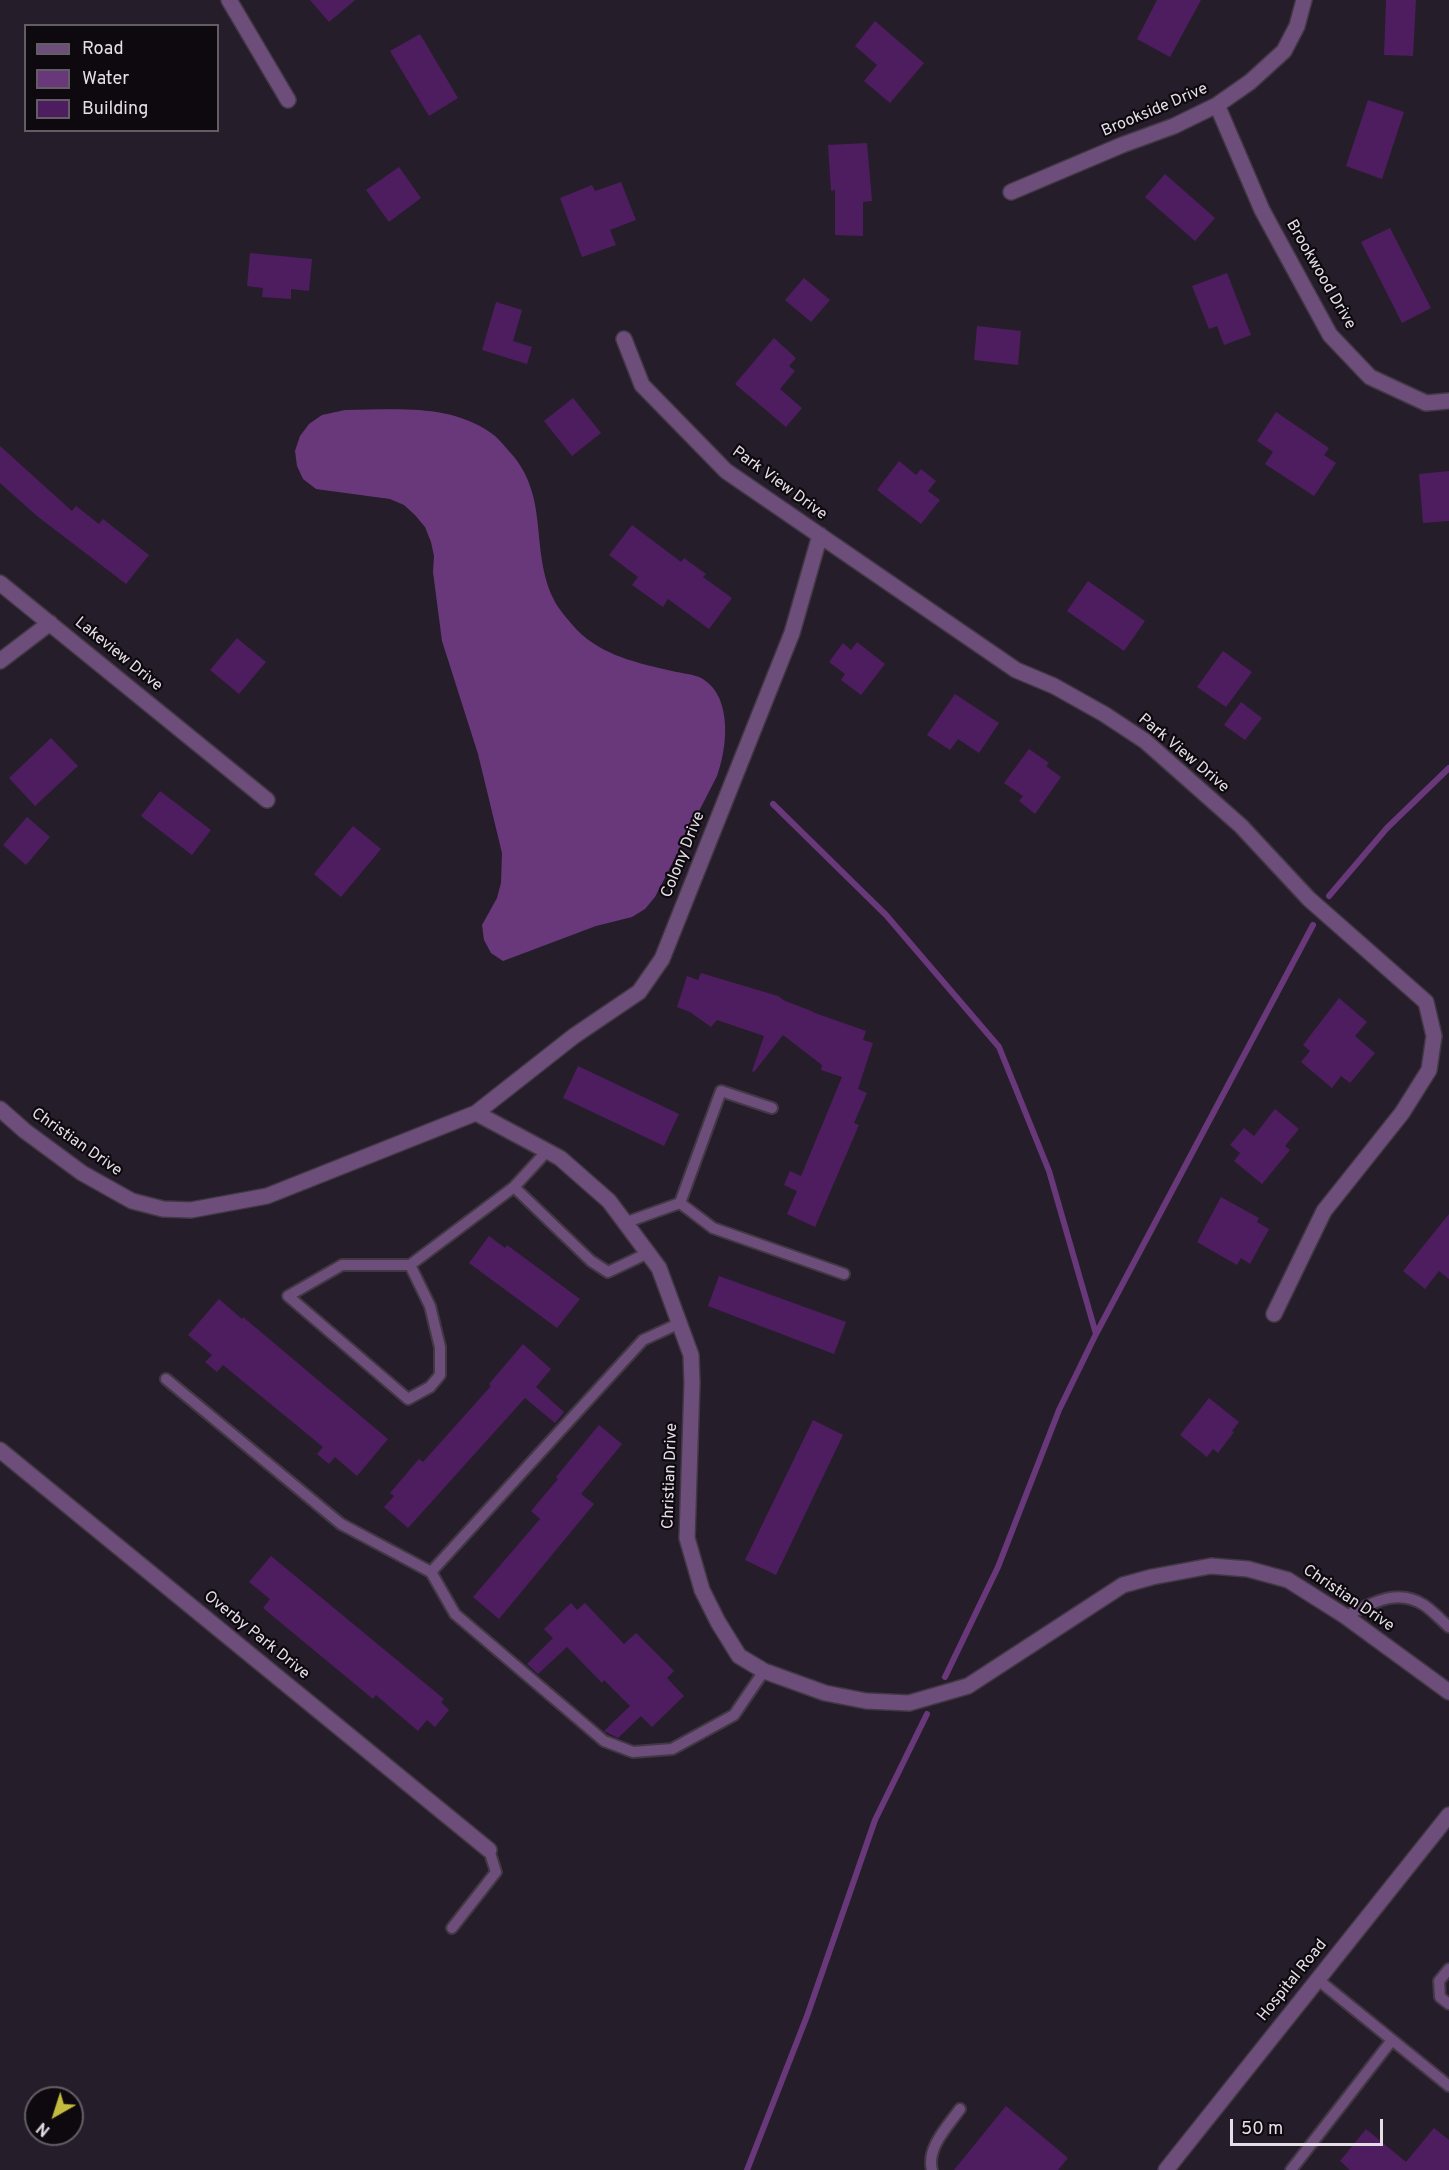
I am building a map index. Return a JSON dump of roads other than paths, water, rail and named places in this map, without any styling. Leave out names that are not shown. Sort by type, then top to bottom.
[{"type":"street","points":[[229,0],[288,100]]},
{"type":"street","name":"Brookside Drive","points":[[1011,192],[1122,145],[1174,126],[1217,105],[1250,82],[1284,51],[1297,26],[1304,0]]},
{"type":"street","name":"Brookwood Drive","points":[[1217,105],[1262,210],[1330,335],[1370,377],[1426,404],[1449,401]]},
{"type":"street","name":"Park View Drive","points":[[624,339],[642,385],[726,471],[1016,670],[1054,686],[1104,714],[1145,741],[1241,826],[1309,899],[1426,1002],[1434,1036],[1429,1070],[1402,1113],[1324,1211],[1274,1314]]},
{"type":"street","name":"Colony Drive","points":[[476,1113],[574,1036],[639,992],[662,959],[792,633],[820,535]]},
{"type":"street","name":"Lakeview Drive","points":[[0,583],[267,800]]},
{"type":"street","points":[[0,661],[50,622]]},
{"type":"street","name":"Christian Drive","points":[[0,1109],[25,1131],[82,1173],[132,1202],[163,1209],[191,1210],[267,1196],[476,1113],[561,1158],[609,1201],[627,1222],[659,1268],[691,1355],[687,1538],[702,1590],[718,1622],[739,1656],[764,1671],[825,1693],[866,1701],[909,1703],[968,1686],[1123,1585],[1211,1566],[1248,1569],[1288,1580],[1345,1616],[1449,1692]]},
{"type":"street","name":"Overby Park Drive","points":[[0,1450],[489,1850]]},
{"type":"street","name":"Hospital Road","points":[[1166,2170],[1449,1815]]},
{"type":"lane","points":[[680,1203],[721,1091],[772,1108]]},
{"type":"lane","points":[[410,1265],[430,1306],[440,1347],[440,1375],[430,1387],[408,1399],[288,1296],[342,1265],[410,1265],[514,1187],[548,1150]]},
{"type":"lane","points":[[514,1187],[591,1261],[608,1272],[648,1253]]},
{"type":"lane","points":[[627,1222],[680,1203]]},
{"type":"lane","points":[[680,1203],[713,1228],[844,1274]]},
{"type":"lane","points":[[431,1572],[643,1340],[680,1323]]},
{"type":"lane","points":[[166,1379],[341,1524],[431,1572],[455,1614],[604,1741],[633,1752],[672,1749],[734,1715],[764,1671]]},
{"type":"lane","points":[[1345,1616],[1374,1602],[1397,1596],[1423,1604],[1449,1627]]},
{"type":"lane","points":[[452,1928],[496,1872],[489,1850]]},
{"type":"lane","points":[[1449,1969],[1439,1981],[1440,1997],[1449,2004]]},
{"type":"lane","points":[[1317,1979],[1449,2086]]},
{"type":"lane","points":[[1291,2170],[1392,2040]]},
{"type":"lane","points":[[932,2170],[932,2152],[960,2109]]},
{"type":"water","points":[[402,409],[439,413],[475,423],[493,435],[521,466],[529,484],[535,502],[546,579],[555,602],[577,630],[598,646],[622,657],[699,677],[718,695],[723,708],[725,736],[724,751],[717,776],[655,897],[645,909],[632,917],[596,926],[503,961],[491,953],[484,940],[482,925],[497,898],[501,883],[502,853],[478,754],[442,641],[431,542],[425,527],[404,505],[390,499],[316,489],[303,479],[297,466],[295,451],[300,436],[309,424],[322,415],[345,410]]},
{"type":"waterway","points":[[1329,896],[1387,828],[1449,768]]},
{"type":"waterway","points":[[773,804],[886,915],[999,1047],[1049,1171],[1096,1334]]},
{"type":"waterway","points":[[945,1677],[998,1567],[1059,1410],[1096,1334],[1313,925]]},
{"type":"waterway","points":[[747,2170],[807,2016],[875,1820],[927,1714]]}]
